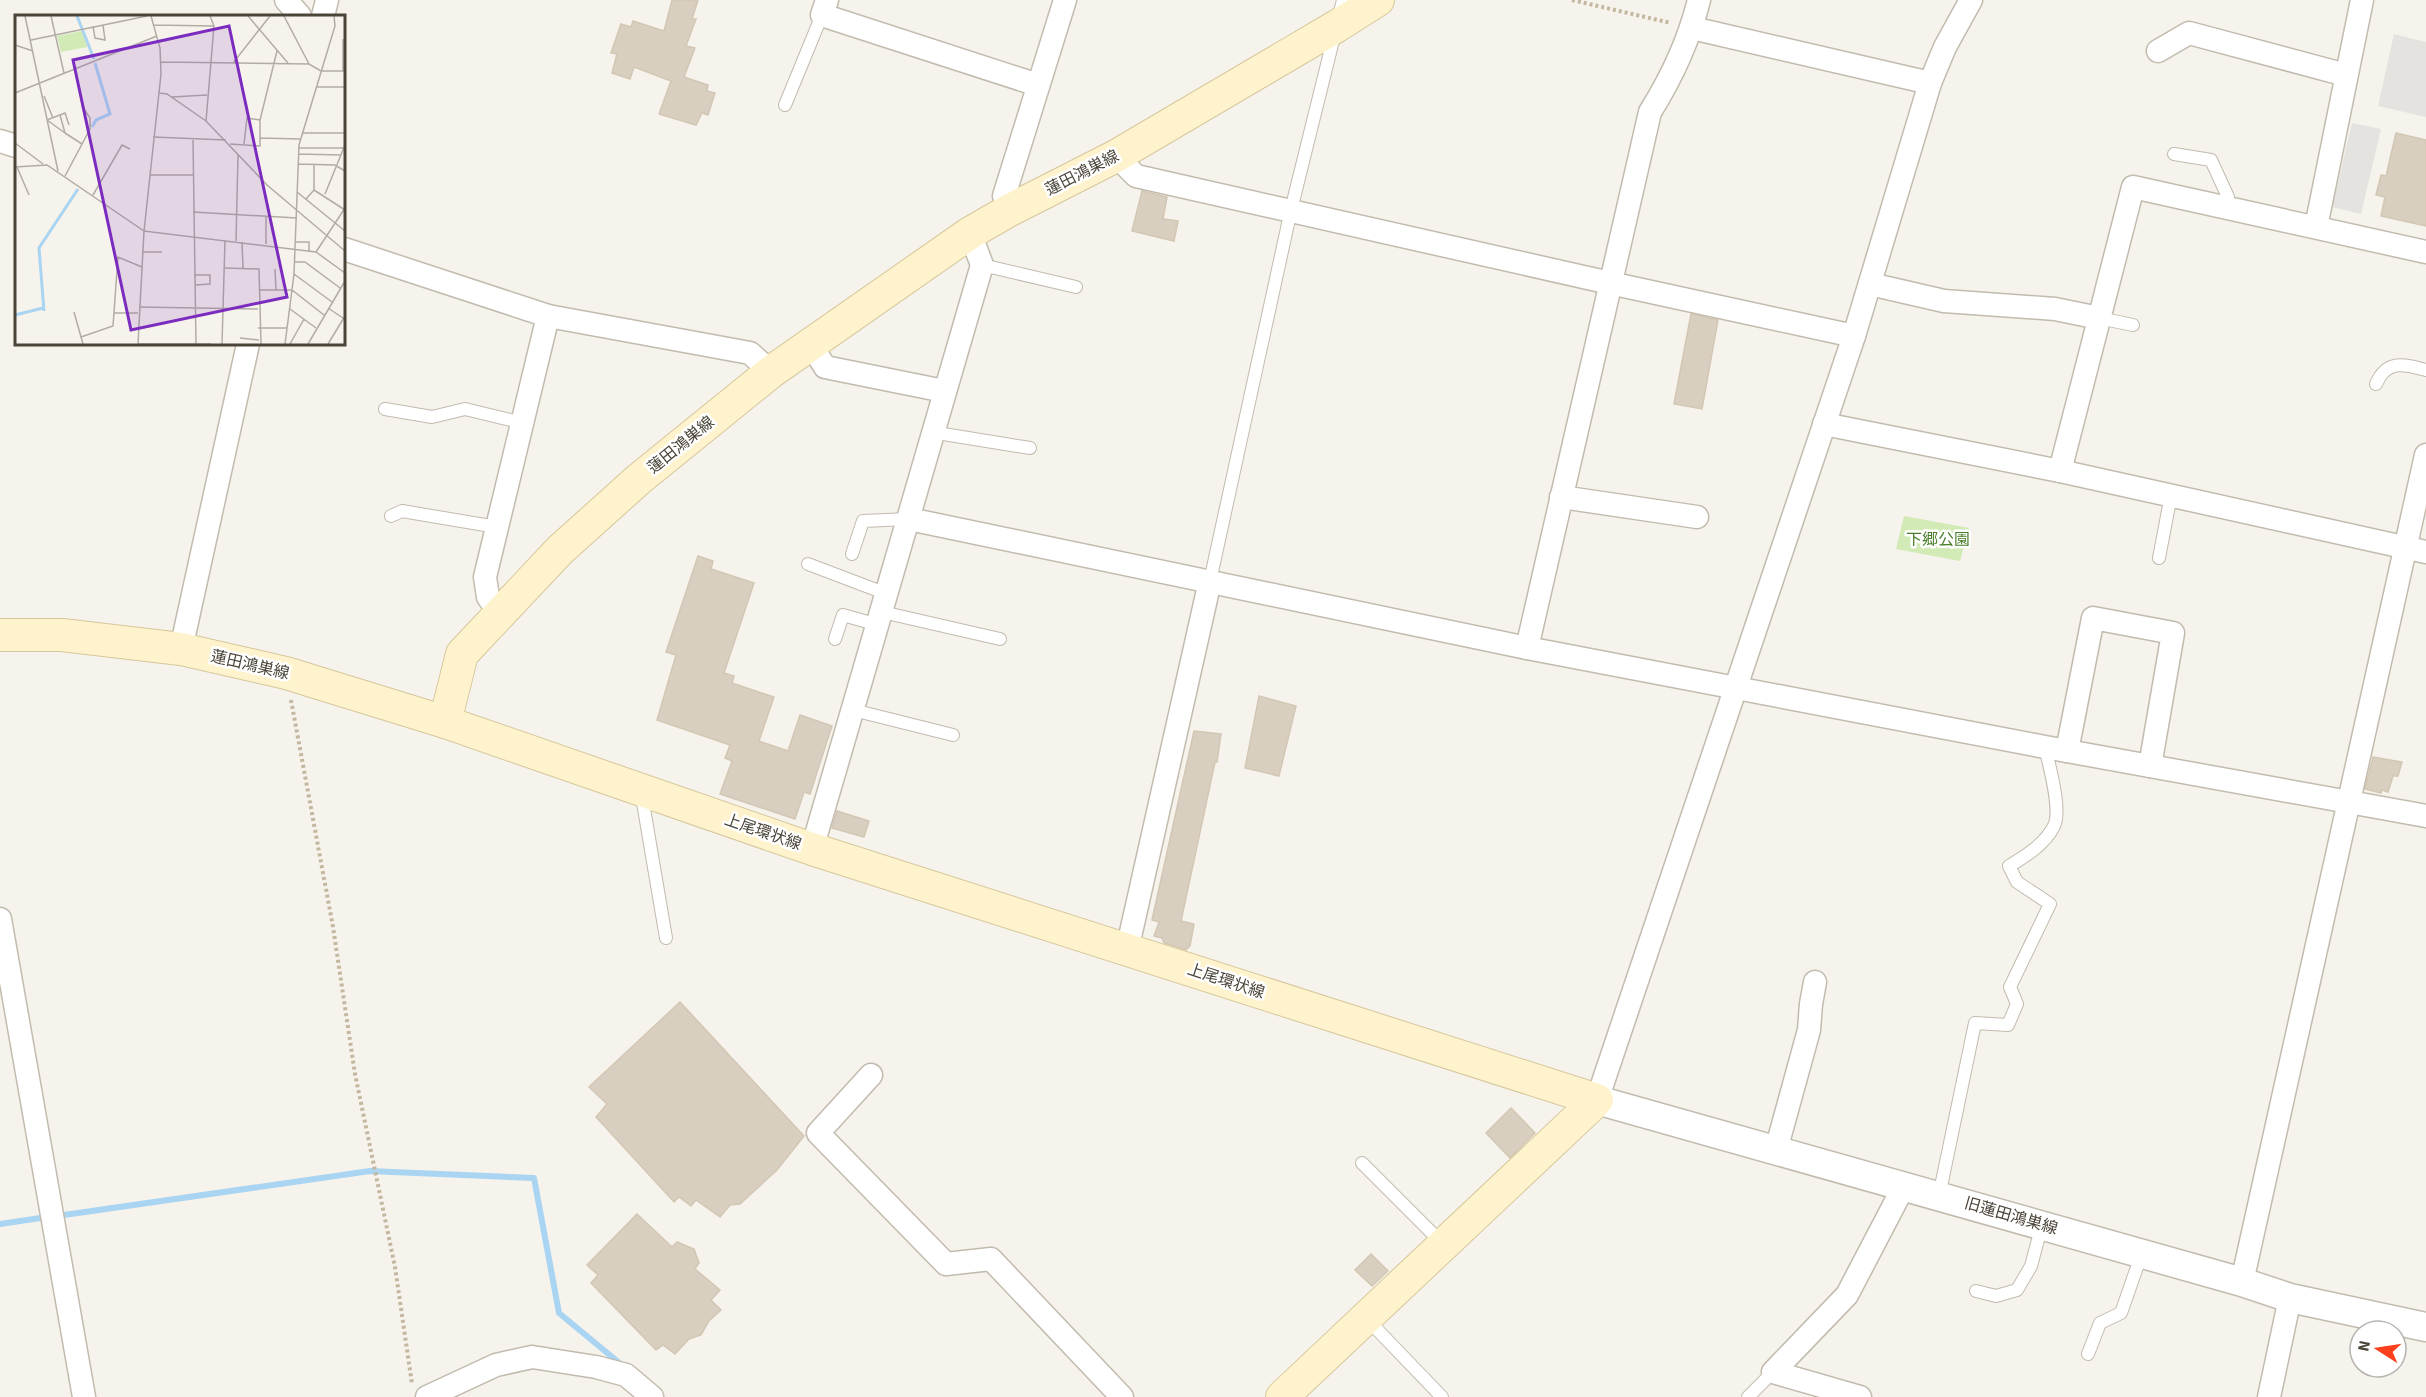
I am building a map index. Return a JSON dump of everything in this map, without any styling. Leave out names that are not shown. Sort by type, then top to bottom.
[{"type":"main road","name":"蓮田鴻巣線","points":[[0,635],[62,635],[182,649],[286,673],[445,722],[462,654],[560,550],[639,479],[771,372],[970,233],[1116,156],[1340,13],[1378,0]]},
{"type":"main road","name":"上尾環状線","points":[[445,722],[812,849],[1597,1100]]},
{"type":"main road","points":[[1282,1397],[1597,1100]]},
{"type":"street","points":[[286,0],[299,15]]},
{"type":"street","points":[[323,15],[327,0]]},
{"type":"street","points":[[1010,210],[1004,196],[1065,0]]},
{"type":"street","points":[[1527,648],[1650,112],[1667,84],[1692,28],[1700,0]]},
{"type":"street","points":[[1597,1100],[1854,336],[1930,83],[1945,47],[1971,0]]},
{"type":"street","points":[[2316,227],[2362,0]]},
{"type":"street","points":[[824,8],[1038,85]]},
{"type":"street","points":[[1692,28],[1930,83]]},
{"type":"street","points":[[2158,51],[2189,33],[2346,75]]},
{"type":"street","points":[[0,141],[15,146]]},
{"type":"street","points":[[1116,156],[1136,176],[1610,284],[1854,336]]},
{"type":"street","points":[[2060,471],[2133,187],[2426,252]]},
{"type":"street","points":[[812,849],[982,265],[970,233]]},
{"type":"street","points":[[345,249],[549,316],[750,353],[771,372]]},
{"type":"street","points":[[1870,284],[1944,301],[2055,309],[2100,318]]},
{"type":"street","points":[[501,614],[488,597],[485,578],[549,316]]},
{"type":"street","points":[[810,343],[825,368],[944,391]]},
{"type":"street","points":[[182,649],[249,345]]},
{"type":"street","points":[[1824,424],[2060,471],[2416,549]]},
{"type":"street","points":[[2242,1282],[2349,802],[2416,549],[2426,455]]},
{"type":"street","points":[[1561,497],[1697,517]]},
{"type":"street","points":[[909,519],[1527,648],[2045,747],[2426,816]]},
{"type":"street","points":[[1127,950],[1210,581]]},
{"type":"street","points":[[2067,751],[2093,618],[2172,633],[2150,766]]},
{"type":"street","points":[[0,919],[84,1397]]},
{"type":"street","points":[[1776,1150],[1809,1030],[1815,982]]},
{"type":"street","points":[[871,1075],[818,1133],[946,1264],[992,1259],[1122,1397]]},
{"type":"street","name":"旧蓮田鴻巣線","points":[[1597,1100],[2142,1253],[2290,1298],[2426,1328]]},
{"type":"street","points":[[1860,1397],[1773,1372],[1847,1295],[1904,1186]]},
{"type":"street","points":[[2269,1397],[2290,1298]]},
{"type":"street","points":[[419,1391],[495,1365],[532,1357],[596,1367],[626,1375],[652,1397]]},
{"type":"lane","points":[[785,105],[824,8]]},
{"type":"lane","points":[[1210,581],[1291,210],[1340,13]]},
{"type":"lane","points":[[2174,154],[2211,160],[2228,197],[2225,207]]},
{"type":"lane","points":[[982,265],[1076,287]]},
{"type":"lane","points":[[2100,318],[2133,325]]},
{"type":"lane","points":[[2376,384],[2380,375],[2391,366],[2404,364],[2426,370]]},
{"type":"lane","points":[[385,409],[432,417],[465,409],[523,423]]},
{"type":"lane","points":[[932,432],[1030,448]]},
{"type":"lane","points":[[2159,558],[2171,495]]},
{"type":"lane","points":[[391,516],[402,511],[498,527]]},
{"type":"lane","points":[[852,554],[863,522],[909,519]]},
{"type":"lane","points":[[808,564],[882,610],[1000,639]]},
{"type":"lane","points":[[835,639],[843,615],[882,610]]},
{"type":"lane","points":[[853,710],[953,735]]},
{"type":"lane","points":[[1939,1196],[1975,1023],[2008,1025],[2017,1004],[2010,987],[2050,904],[2017,882],[2009,866],[2031,853],[2055,824],[2055,787],[2045,747]]},
{"type":"lane","points":[[641,790],[666,938]]},
{"type":"lane","points":[[1362,1163],[1444,1245]]},
{"type":"lane","points":[[1976,1291],[1996,1296],[2017,1290],[2031,1266],[2042,1225]]},
{"type":"lane","points":[[2088,1354],[2100,1323],[2121,1313],[2142,1253]]},
{"type":"lane","points":[[1366,1318],[1442,1397]]},
{"type":"lane","points":[[1748,1397],[1773,1372]]},
{"type":"path","points":[[1572,0],[1692,28]]},
{"type":"path","points":[[286,673],[333,927],[355,1074],[419,1391]]},
{"type":"green space","name":"下郷公園","points":[[1904,516],[1969,528],[1960,561],[1896,549]]},
{"type":"shaded area","points":[[2394,34],[2426,42],[2426,117],[2378,106]]},
{"type":"shaded area","points":[[2352,123],[2381,129],[2361,214],[2332,207]]},
{"type":"building","points":[[672,0],[698,0],[692,19],[696,19],[686,46],[695,48],[684,77],[708,85],[707,91],[715,93],[708,115],[702,113],[696,125],[659,114],[671,81],[634,67],[630,79],[612,73],[617,54],[611,53],[621,24],[631,27],[633,21],[664,31]]},
{"type":"building","points":[[2396,133],[2426,140],[2426,226],[2381,216],[2385,197],[2376,195],[2381,175],[2386,176]]},
{"type":"building","points":[[1142,191],[1167,197],[1163,219],[1178,221],[1174,241],[1132,231]]},
{"type":"building","points":[[1691,314],[1718,320],[1702,409],[1674,404]]},
{"type":"building","points":[[698,556],[713,561],[711,569],[754,583],[724,673],[734,676],[732,683],[774,697],[759,741],[788,751],[800,715],[832,726],[810,794],[804,792],[795,819],[720,794],[732,761],[725,758],[730,745],[657,720],[676,655],[666,652]]},
{"type":"building","points":[[1259,696],[1296,706],[1279,776],[1245,768]]},
{"type":"building","points":[[1194,731],[1221,734],[1217,762],[1215,762],[1181,921],[1194,924],[1190,946],[1186,950],[1164,943],[1162,938],[1154,936],[1159,922],[1152,920]]},
{"type":"building","points":[[2373,757],[2402,762],[2398,776],[2393,776],[2388,792],[2382,790],[2381,793],[2365,789]]},
{"type":"building","points":[[837,811],[869,821],[864,837],[832,828]]},
{"type":"building","points":[[680,1002],[804,1136],[777,1170],[740,1204],[730,1205],[720,1217],[696,1200],[691,1206],[679,1197],[674,1202],[596,1117],[607,1104],[589,1087]]},
{"type":"building","points":[[1511,1108],[1535,1133],[1510,1158],[1486,1133]]},
{"type":"building","points":[[637,1214],[672,1247],[677,1242],[694,1249],[699,1263],[695,1269],[720,1290],[711,1300],[721,1310],[709,1321],[701,1335],[689,1339],[675,1354],[663,1345],[656,1350],[591,1283],[598,1275],[587,1265]]},
{"type":"building","points":[[1371,1254],[1388,1271],[1372,1286],[1355,1270]]},
{"type":"waterway","points":[[57,1216],[370,1171],[534,1178],[559,1313],[623,1366]]},
{"type":"waterway","points":[[0,1224],[47,1217]]}]
